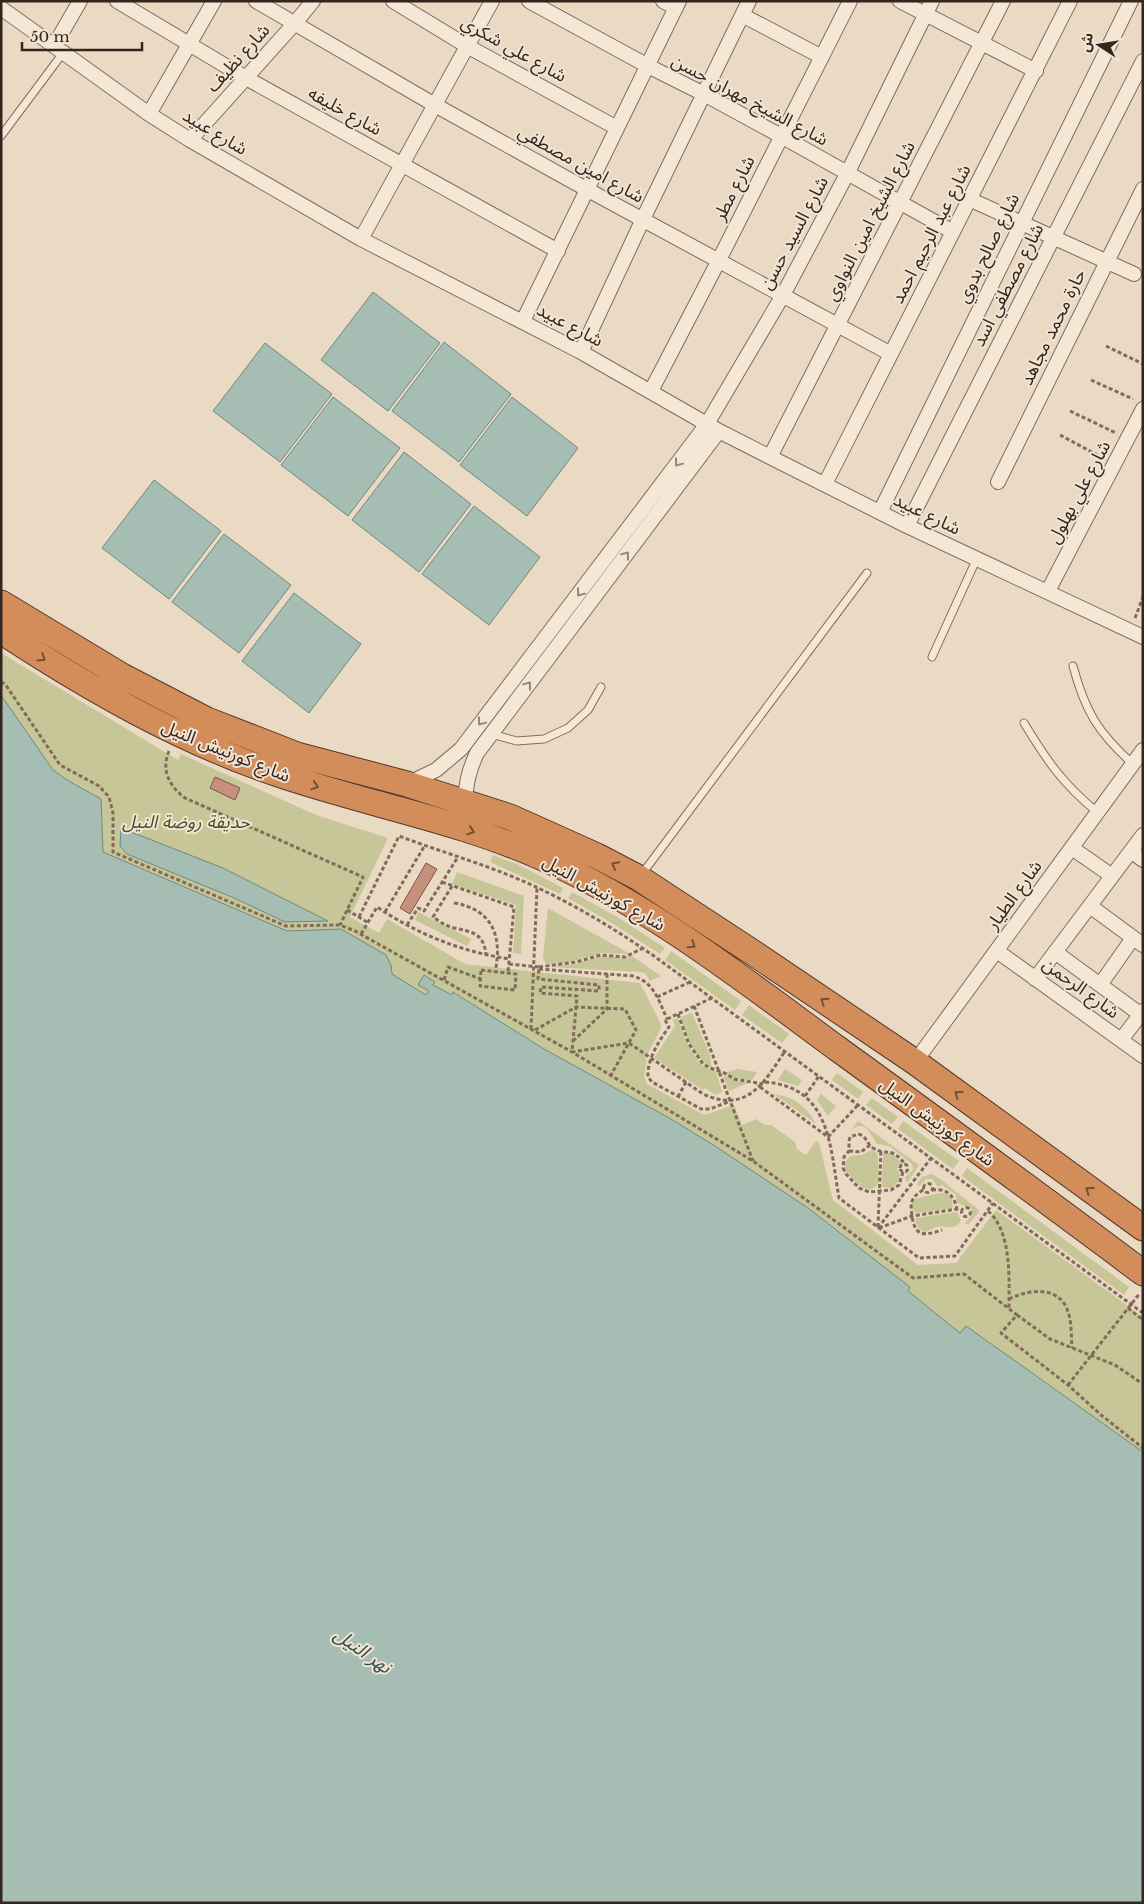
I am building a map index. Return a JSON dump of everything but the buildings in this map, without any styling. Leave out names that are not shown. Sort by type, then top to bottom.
[{"type":"highway","name":"شارع كورنيش النيل","points":[[1,603],[122,676],[207,720],[297,755],[407,784],[465,802],[554,836],[639,878],[915,1062],[1143,1228]]},
{"type":"highway","name":"شارع كورنيش النيل","points":[[1,631],[43,659],[158,723],[220,752],[334,792],[494,838],[543,858],[590,881],[648,915],[742,979],[1143,1273]]},
{"type":"highway","points":[[1088,1232],[1097,1234],[1106,1231],[1112,1224],[1114,1214],[1111,1206]]},
{"type":"street","points":[[59,49],[80,1]]},
{"type":"street","name":"شارع خليفه","points":[[117,1],[246,78],[558,251]]},
{"type":"street","points":[[149,114],[214,1]]},
{"type":"street","name":"شارع امين مصطفي","points":[[256,1],[435,105],[891,354]]},
{"type":"street","name":"شارع نظيف","points":[[190,140],[296,23],[313,1]]},
{"type":"street","name":"شارع علي شكري","points":[[393,1],[467,46],[618,128]]},
{"type":"street","points":[[361,239],[492,1]]},
{"type":"street","name":"شارع الشيخ مهران حسن","points":[[529,1],[648,66],[704,94],[953,232]]},
{"type":"street","points":[[523,322],[678,5],[663,1]]},
{"type":"street","points":[[581,352],[749,1]]},
{"type":"street","name":"شارع مطر","points":[[651,391],[850,1]]},
{"type":"street","points":[[900,1],[1036,71]]},
{"type":"street","name":"شارع السيد حسن","points":[[713,428],[847,174],[932,1]]},
{"type":"street","name":"شارع الشيخ امين النواوي","points":[[770,457],[1003,1]]},
{"type":"street","name":"شارع عبد الرحيم احمد","points":[[825,484],[1070,1]]},
{"type":"street","name":"شارع صالح بدوي","points":[[880,512],[1131,1]]},
{"type":"street","name":"شارع عبيد","points":[[1,8],[149,114],[190,140],[361,239],[581,352],[713,428],[907,526],[1137,634]]},
{"type":"street","points":[[742,15],[822,57]]},
{"type":"street","name":"شارع مصطفي اسد","points":[[907,526],[1143,61]]},
{"type":"street","name":"حارة محمد مجاهد","points":[[998,482],[1143,189]]},
{"type":"street","points":[[969,200],[1134,274]]},
{"type":"street","name":"شارع علي بهلول","points":[[1048,591],[1128,439],[1138,405]]},
{"type":"street","points":[[465,802],[470,768],[477,753],[713,428]]},
{"type":"street","points":[[407,784],[436,770],[461,749],[713,428]]},
{"type":"street","name":"شارع الطيار","points":[[915,1062],[1097,812],[1138,767],[1143,750]]},
{"type":"street","points":[[1035,979],[1143,835]]},
{"type":"street","points":[[1072,848],[1112,876]]},
{"type":"street","points":[[1131,851],[1143,860]]},
{"type":"street","points":[[1090,906],[1138,942],[1100,985]]},
{"type":"street","name":"شارع الرحمن","points":[[996,951],[1143,1056]]},
{"type":"street","points":[[1055,952],[1142,1013],[1121,1040]]},
{"type":"lane","points":[[1,136],[59,49]]},
{"type":"lane","points":[[932,657],[977,558]]},
{"type":"lane","points":[[639,878],[867,573]]},
{"type":"lane","points":[[1073,666],[1081,694],[1093,721],[1111,744],[1138,767]]},
{"type":"lane","points":[[491,734],[517,741],[544,739],[568,728],[588,710],[601,687]]},
{"type":"lane","points":[[1024,723],[1056,774],[1075,794],[1097,812]]},
{"type":"path","points":[[1106,346],[1143,364]]},
{"type":"path","points":[[1092,380],[1138,405]]},
{"type":"path","points":[[1070,411],[1128,439]]},
{"type":"path","points":[[1060,435],[1115,464]]},
{"type":"path","points":[[1137,634],[1143,597]]},
{"type":"path","points":[[1,682],[5,684],[60,765],[99,786],[110,798],[113,813],[113,852],[286,926],[340,925],[361,934],[572,1052],[753,1161],[913,1278],[964,1274],[1050,1339],[1116,1365],[1143,1384]]},
{"type":"path","points":[[168,754],[166,771],[168,779],[172,787],[184,798],[363,877],[340,925]]},
{"type":"path","points":[[358,917],[399,836],[537,888],[598,920],[643,948],[1143,1313]]},
{"type":"path","points":[[385,912],[425,845]]},
{"type":"path","points":[[407,926],[418,908],[424,911],[458,857]]},
{"type":"path","points":[[442,882],[514,907],[508,973]]},
{"type":"path","points":[[452,886],[433,917],[448,926],[476,934],[484,943],[486,955]]},
{"type":"path","points":[[533,1030],[537,888]]},
{"type":"path","points":[[454,904],[473,908],[488,920],[494,929],[497,938],[498,958],[495,972]]},
{"type":"path","points":[[361,934],[377,906],[407,926],[446,943],[486,955],[510,959]]},
{"type":"path","points":[[347,910],[368,922]]},
{"type":"path","points":[[539,968],[576,962],[601,955],[625,957],[643,948]]},
{"type":"path","points":[[509,964],[640,978],[650,986],[657,997],[669,1027],[651,1058],[648,1074],[650,1080],[696,1107],[706,1110],[748,1095],[762,1084],[785,1051]]},
{"type":"path","points":[[444,980],[448,967],[481,979]]},
{"type":"path","points":[[539,968],[538,979],[600,984],[599,992],[541,987],[540,993],[578,996],[572,1052]]},
{"type":"path","points":[[481,970],[495,972],[516,974],[515,990],[480,986],[481,970]]},
{"type":"path","points":[[573,1041],[607,1009],[607,974]]},
{"type":"path","points":[[657,997],[690,982]]},
{"type":"path","points":[[667,1019],[712,998]]},
{"type":"path","points":[[694,1006],[753,1161]]},
{"type":"path","points":[[533,1030],[576,1007],[625,1009],[636,1030],[611,1075]]},
{"type":"path","points":[[678,1014],[685,1035],[703,1064],[734,1079],[762,1084],[786,1085],[805,1096],[822,1116],[828,1137],[839,1198],[919,1258],[954,1256],[993,1203]]},
{"type":"path","points":[[572,1052],[629,1043],[712,1098],[730,1101]]},
{"type":"path","points":[[805,1096],[819,1076]]},
{"type":"path","points":[[678,1097],[686,1082]]},
{"type":"path","points":[[762,1084],[828,1137]]},
{"type":"path","points":[[828,1137],[858,1105]]},
{"type":"path","points":[[854,1134],[863,1135],[870,1145],[881,1150],[895,1153],[908,1169],[903,1172],[901,1181],[896,1188],[864,1191],[846,1174],[843,1168],[843,1161],[849,1152],[849,1141],[854,1134]]},
{"type":"path","points":[[849,1152],[861,1152],[870,1145]]},
{"type":"path","points":[[878,1228],[881,1150]]},
{"type":"path","points":[[878,1228],[931,1158]]},
{"type":"path","points":[[932,1190],[928,1183],[923,1187],[924,1190],[912,1200],[910,1210],[914,1226],[920,1233],[930,1234],[942,1230]]},
{"type":"path","points":[[924,1190],[928,1193],[938,1189],[948,1193],[956,1203],[956,1209]]},
{"type":"path","points":[[878,1228],[912,1216],[956,1209],[962,1210]]},
{"type":"path","points":[[988,1211],[997,1221],[1004,1235],[1009,1308]]},
{"type":"path","points":[[1068,1385],[1143,1289]]},
{"type":"path","points":[[1009,1299],[1034,1291],[1047,1292],[1059,1298],[1067,1310],[1072,1348]]},
{"type":"path","points":[[1128,1308],[1143,1320]]},
{"type":"path","points":[[1017,1315],[1001,1333],[1068,1385],[1101,1415],[1143,1448]]},
{"type":"green space","name":"حديقة روضة النيل","points":[[1,653],[178,760],[181,754],[316,815],[388,838],[350,917],[379,933],[387,919],[465,964],[640,983],[661,1024],[661,1028],[645,1059],[647,1060],[644,1076],[647,1084],[704,1115],[734,1105],[742,1125],[756,1119],[765,1125],[771,1125],[795,1142],[797,1149],[806,1155],[816,1141],[819,1143],[833,1200],[918,1265],[956,1263],[996,1210],[1143,1317],[1143,1452],[966,1326],[960,1333],[907,1290],[910,1287],[808,1208],[671,1119],[544,1049],[454,992],[452,995],[433,985],[426,995],[392,974],[391,965],[341,929],[287,931],[103,852],[101,799],[60,776],[48,764],[1,695]]},
{"type":"green space","points":[[493,855],[517,864],[563,888],[560,894],[490,862]]},
{"type":"green space","points":[[457,872],[524,896],[521,954],[513,953],[516,905],[452,884]]},
{"type":"green space","points":[[572,892],[619,918],[665,948],[660,954],[568,898]]},
{"type":"green space","points":[[548,908],[630,954],[602,953],[569,962],[546,964],[543,957]]},
{"type":"green space","points":[[418,912],[471,939],[467,946],[415,920]]},
{"type":"green space","points":[[671,951],[741,1001],[735,1010],[665,960]]},
{"type":"green space","points":[[603,956],[625,958],[632,956],[661,976],[650,981],[645,973],[640,972],[551,967],[574,964]]},
{"type":"green space","points":[[749,1005],[789,1034],[782,1043],[742,1015]]},
{"type":"green space","points":[[692,1013],[710,1055],[712,1069],[700,1059],[685,1032],[681,1017]]},
{"type":"green space","points":[[678,1018],[687,1042],[696,1058],[708,1069],[716,1071],[722,1092],[715,1095],[705,1088],[703,1090],[654,1058],[675,1026],[673,1020]]},
{"type":"green space","points":[[737,1069],[757,1072],[752,1080],[735,1078],[724,1073]]},
{"type":"green space","points":[[785,1069],[802,1080],[798,1086],[778,1080]]},
{"type":"green space","points":[[837,1073],[863,1092],[858,1099],[832,1080]]},
{"type":"green space","points":[[727,1075],[736,1081],[750,1082],[729,1091],[723,1076]]},
{"type":"green space","points":[[774,1094],[788,1097],[799,1103],[816,1124]]},
{"type":"green space","points":[[821,1094],[836,1106],[828,1116],[817,1100]]},
{"type":"green space","points":[[872,1098],[898,1117],[892,1124],[866,1105]]},
{"type":"green space","points":[[858,1121],[919,1165],[907,1183],[905,1177],[913,1170],[912,1164],[889,1146],[877,1144],[864,1127],[856,1127],[851,1130]]},
{"type":"green space","points":[[903,1121],[959,1161],[953,1169],[898,1129]]},
{"type":"green space","points":[[872,1150],[878,1156],[879,1182],[875,1187],[866,1189],[846,1172],[844,1164],[850,1156],[862,1155]]},
{"type":"green space","points":[[892,1152],[901,1163],[897,1168],[900,1175],[899,1181],[892,1188],[882,1187],[883,1154]]},
{"type":"green space","points":[[967,1168],[1129,1287],[1124,1295],[962,1176]]},
{"type":"green space","points":[[931,1174],[939,1178],[980,1211],[968,1225],[965,1223],[972,1215],[971,1208],[957,1203],[956,1195],[942,1185],[938,1187],[932,1179],[926,1179],[919,1186],[917,1184],[922,1177]]},
{"type":"green space","points":[[940,1193],[951,1197],[953,1208],[916,1213],[913,1210],[912,1203],[914,1199]]},
{"type":"green space","points":[[957,1212],[961,1220],[959,1224],[953,1227],[937,1227],[925,1232],[917,1225],[916,1218]]},
{"type":"water","points":[[373,292],[440,343],[388,411],[321,360]]},
{"type":"water","points":[[444,342],[511,394],[459,462],[392,411]]},
{"type":"water","points":[[265,343],[332,394],[280,462],[213,411]]},
{"type":"water","points":[[333,397],[400,448],[348,516],[281,465]]},
{"type":"water","points":[[512,397],[578,448],[527,516],[460,465]]},
{"type":"water","points":[[404,452],[471,504],[419,572],[352,520]]},
{"type":"water","points":[[154,480],[221,531],[169,599],[102,548]]},
{"type":"water","points":[[474,506],[540,557],[489,625],[422,574]]},
{"type":"water","points":[[224,534],[291,585],[239,653],[172,602]]},
{"type":"water","points":[[294,593],[361,644],[309,713],[242,661]]},
{"type":"water","name":"نهر النيل","points":[[1,695],[53,770],[101,799],[103,852],[287,931],[341,929],[386,955],[391,965],[392,974],[426,995],[429,991],[418,985],[424,975],[435,982],[433,985],[452,995],[453,992],[544,1049],[671,1119],[715,1146],[808,1208],[910,1287],[908,1291],[960,1333],[966,1326],[1143,1452],[1143,1903],[1,1903]]},
{"type":"water","points":[[121,828],[223,868],[328,921],[285,922],[234,898],[127,854],[120,846]]}]
